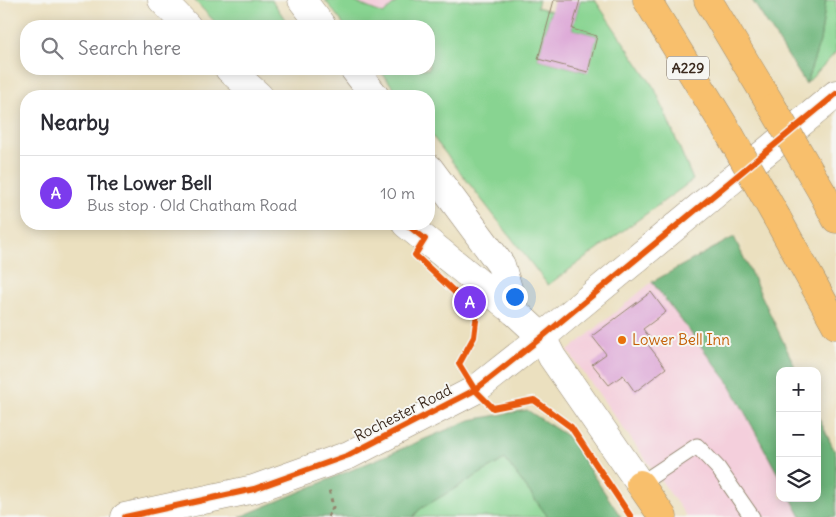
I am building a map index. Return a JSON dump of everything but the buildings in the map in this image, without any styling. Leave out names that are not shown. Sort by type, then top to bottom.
[{"type":"highway","name":"A229","points":[[647,0],[730,135],[836,325]]},
{"type":"highway","points":[[708,0],[773,108],[836,219]]},
{"type":"highway","points":[[640,484],[663,517]]},
{"type":"street","points":[[162,0],[181,20]]},
{"type":"street","points":[[302,0],[317,20]]},
{"type":"street","points":[[236,75],[252,90]]},
{"type":"street","points":[[359,75],[370,90]]},
{"type":"street","name":"Rochester Road","points":[[125,517],[254,489],[349,455],[475,390],[836,94]]},
{"type":"street","points":[[435,176],[501,265],[515,312]]},
{"type":"street","points":[[415,231],[515,312],[542,337],[552,357],[640,484]]},
{"type":"lane","points":[[640,484],[697,446],[718,468],[752,517]]},
{"type":"path","points":[[328,517],[333,507],[329,489]]},
{"type":"shaded area","points":[[350,0],[399,0],[383,15]]},
{"type":"shaded area","points":[[652,282],[729,383],[776,471],[776,502],[793,502],[801,517],[687,517],[568,351]]},
{"type":"green space","points":[[194,0],[272,0],[285,20],[213,20]]},
{"type":"green space","points":[[325,0],[350,0],[383,14],[399,0],[539,0],[537,7],[551,11],[538,59],[587,72],[597,36],[572,29],[580,0],[595,0],[655,89],[693,180],[548,285],[435,140],[435,90],[395,90],[384,75],[435,75],[435,20],[340,20]]},
{"type":"green space","points":[[752,0],[826,0],[820,41],[806,84]]},
{"type":"green space","points":[[826,0],[836,0],[836,52],[806,84],[820,41]]},
{"type":"green space","points":[[734,237],[795,367],[776,367],[776,471],[729,383],[652,282]]},
{"type":"green space","points":[[527,410],[567,436],[621,517],[548,517],[505,459],[420,509],[413,517],[240,517],[470,420]]},
{"type":"green space","points":[[821,422],[836,454],[836,517],[801,517],[793,502],[821,502]]},
{"type":"green space","points":[[505,459],[548,517],[413,517],[420,509]]},
{"type":"cycle path","points":[[125,517],[254,489],[349,455],[475,390],[836,94]]},
{"type":"cycle path","points":[[414,230],[425,239],[415,255],[477,313],[474,337],[459,364],[475,390],[493,408],[534,400],[571,427],[631,517]]},
{"type":"place","name":"The Lower Bell","points":[[470,302]]},
{"type":"place","name":"Lower Bell Inn","points":[[622,340]]}]
